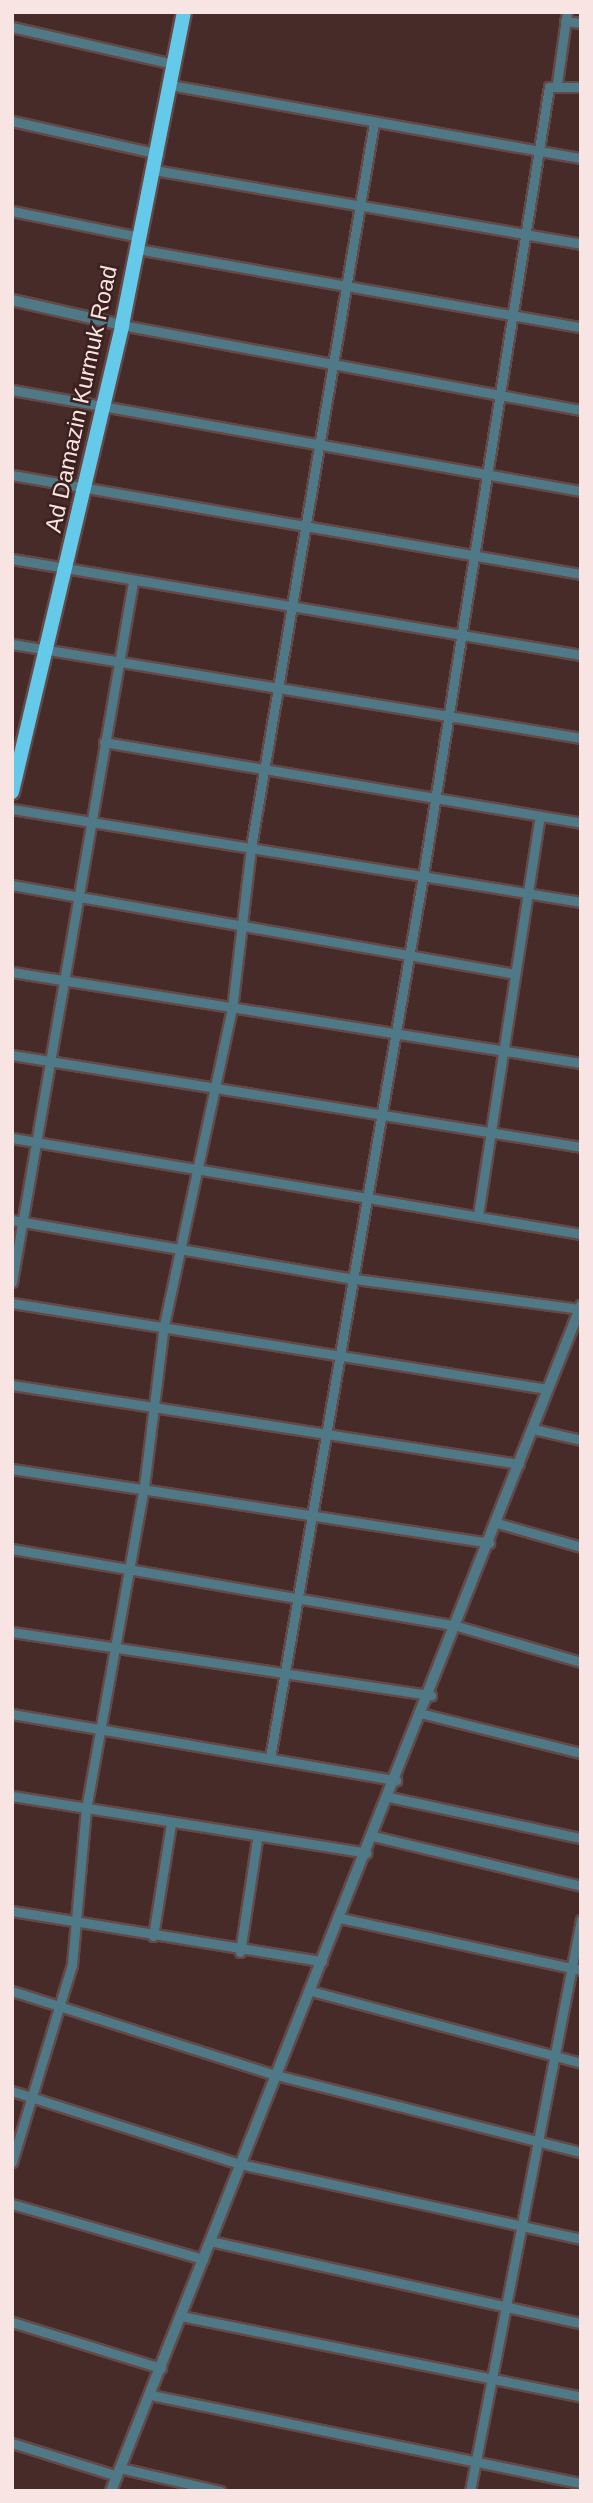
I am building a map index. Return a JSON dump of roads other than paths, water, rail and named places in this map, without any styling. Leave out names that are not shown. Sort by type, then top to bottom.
[{"type":"highway","name":"Ad Damazin Kurmuk Road","points":[[13,790],[48,652],[122,326],[184,12]]},
{"type":"street","points":[[557,83],[566,17],[581,23]]},
{"type":"street","points":[[12,27],[174,64]]},
{"type":"street","points":[[270,1758],[301,1598],[544,153],[549,87],[557,83],[581,87]]},
{"type":"street","points":[[170,85],[581,158]]},
{"type":"street","points":[[12,121],[158,153]]},
{"type":"street","points":[[12,2162],[62,2008],[75,1922],[86,1809],[144,1487],[164,1325],[201,1171],[232,1009],[251,846],[337,367],[374,123]]},
{"type":"street","points":[[154,170],[581,244]]},
{"type":"street","points":[[12,211],[139,243],[349,286],[581,327]]},
{"type":"street","points":[[12,300],[122,326],[581,410]]},
{"type":"street","points":[[12,390],[581,491]]},
{"type":"street","points":[[12,475],[581,574]]},
{"type":"street","points":[[12,559],[293,609],[581,655]]},
{"type":"street","points":[[12,1282],[16,1221],[33,1141],[133,582]]},
{"type":"street","points":[[12,644],[581,738]]},
{"type":"street","points":[[104,742],[581,823]]},
{"type":"street","points":[[12,809],[581,902]]},
{"type":"street","points":[[478,1215],[540,816]]},
{"type":"street","points":[[12,885],[515,974]]},
{"type":"street","points":[[12,972],[502,1053],[581,1063]]},
{"type":"street","points":[[12,1055],[581,1147]]},
{"type":"street","points":[[12,1138],[201,1171],[369,1196],[581,1234]]},
{"type":"street","points":[[16,1221],[355,1279],[580,1307],[576,1335],[547,1389],[424,1714],[240,2164],[111,2491]]},
{"type":"street","points":[[12,1303],[342,1352],[547,1389]]},
{"type":"street","points":[[12,1385],[152,1410],[519,1464]]},
{"type":"street","points":[[533,1429],[581,1440]]},
{"type":"street","points":[[12,1469],[144,1487],[489,1543]]},
{"type":"street","points":[[497,1523],[581,1547]]},
{"type":"street","points":[[12,1549],[129,1567],[457,1626],[581,1662]]},
{"type":"street","points":[[12,1632],[285,1677],[431,1695]]},
{"type":"street","points":[[12,1714],[397,1780]]},
{"type":"street","points":[[424,1714],[581,1753]]},
{"type":"street","points":[[12,1796],[257,1839],[366,1853]]},
{"type":"street","points":[[389,1797],[581,1838]]},
{"type":"street","points":[[153,1936],[171,1824]]},
{"type":"street","points":[[373,1836],[581,1886]]},
{"type":"street","points":[[240,1952],[257,1839]]},
{"type":"street","points":[[12,1911],[240,1952],[322,1961]]},
{"type":"street","points":[[340,1918],[577,1970]]},
{"type":"street","points":[[470,2491],[577,1970],[581,1920]]},
{"type":"street","points":[[12,1991],[276,2075],[581,2151]]},
{"type":"street","points":[[311,1991],[581,2063]]},
{"type":"street","points":[[12,2091],[240,2164],[581,2239]]},
{"type":"street","points":[[12,2204],[203,2259]]},
{"type":"street","points":[[210,2241],[506,2309],[581,2323]]},
{"type":"street","points":[[181,2316],[581,2397]]},
{"type":"street","points":[[12,2322],[161,2368]]},
{"type":"street","points":[[151,2395],[581,2483]]},
{"type":"street","points":[[12,2443],[119,2472],[220,2491]]}]
